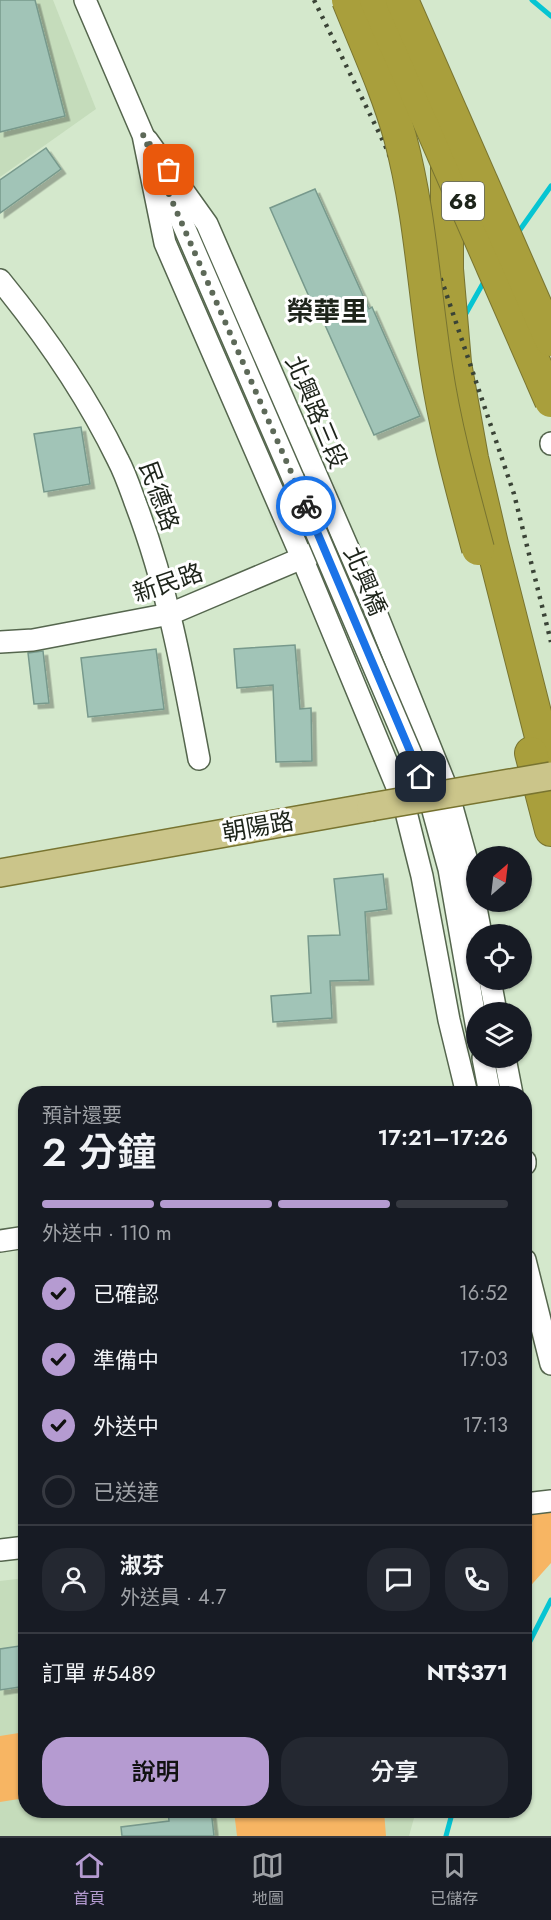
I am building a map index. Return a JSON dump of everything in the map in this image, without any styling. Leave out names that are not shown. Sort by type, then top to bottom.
[{"type":"highway","points":[[348,0],[379,75],[400,136],[413,193],[436,369],[454,456],[551,830]]},
{"type":"highway","name":"68","points":[[376,0],[551,401]]},
{"type":"highway","name":"68","points":[[402,0],[551,340]]},
{"type":"highway","points":[[418,0],[433,50],[444,118],[448,181],[447,269],[455,363],[479,490],[551,776]]},
{"type":"main road","name":"朝陽路","points":[[0,873],[426,796],[551,776]]},
{"type":"street","name":"北興路三段","points":[[85,0],[143,135],[165,243],[302,558],[426,796]]},
{"type":"street","name":"北興路三段","points":[[143,135],[207,224],[375,610],[426,796]]},
{"type":"street","name":"北興橋","points":[[143,135],[293,478],[426,796],[449,869],[472,1002]]},
{"type":"street","name":"民德路","points":[[0,280],[72,379],[119,460],[148,536],[170,614],[199,759]]},
{"type":"street","name":"新民路","points":[[0,642],[33,640],[170,614],[344,540]]},
{"type":"street","points":[[426,796],[467,861],[479,924]]},
{"type":"street","points":[[426,796],[422,876],[464,1086]]},
{"type":"street","points":[[485,1068],[488,1086]]},
{"type":"street","points":[[507,1068],[510,1086]]},
{"type":"street","points":[[0,1241],[18,1238]]},
{"type":"street","points":[[532,1288],[551,1364]]},
{"type":"street","points":[[532,1503],[551,1502]]},
{"type":"street","points":[[0,1550],[18,1548]]},
{"type":"shaded area","points":[[0,0],[53,0],[96,109],[0,177]]},
{"type":"shaded area","points":[[551,1501],[551,1563],[532,1584],[532,1504]]},
{"type":"shaded area","points":[[18,1579],[18,1818],[414,1818],[409,1836],[0,1836],[0,1581]]},
{"type":"shaded area","points":[[18,1733],[18,1799],[0,1802],[0,1736]]},
{"type":"shaded area","points":[[235,1818],[385,1818],[386,1836],[237,1836]]},
{"type":"building","points":[[0,0],[35,0],[65,116],[0,132]]},
{"type":"building","points":[[46,148],[61,169],[0,213],[0,180]]},
{"type":"building","points":[[315,189],[369,309],[372,307],[420,416],[374,435],[270,208]]},
{"type":"building","points":[[81,427],[90,484],[44,492],[34,434]]},
{"type":"building","points":[[295,645],[300,709],[311,708],[312,761],[276,762],[273,685],[237,688],[234,649]]},
{"type":"building","points":[[156,649],[164,709],[88,717],[81,658]]},
{"type":"building","points":[[43,651],[49,703],[34,704],[28,653]]},
{"type":"building","points":[[383,874],[387,909],[365,912],[369,980],[330,981],[332,1018],[273,1022],[271,996],[311,993],[308,936],[340,935],[334,879]]},
{"type":"building","points":[[18,1646],[18,1687],[0,1690],[0,1649]]},
{"type":"building","points":[[169,1818],[212,1818],[214,1836],[122,1836],[121,1827],[169,1821]]},
{"type":"waterway","points":[[532,0],[551,16]]},
{"type":"waterway","points":[[517,234],[551,186]]},
{"type":"waterway","points":[[464,317],[486,278]]},
{"type":"waterway","points":[[532,1637],[551,1600]]},
{"type":"waterway","points":[[446,1836],[451,1818]]},
{"type":"railway","points":[[314,0],[385,145],[444,287],[514,494],[551,642]]},
{"type":"way so far","points":[[169,170],[143,135],[306,506]]},
{"type":"district","name":"榮華里","points":[[327,312]]},
{"type":"route","points":[[306,506],[421,777]]}]
